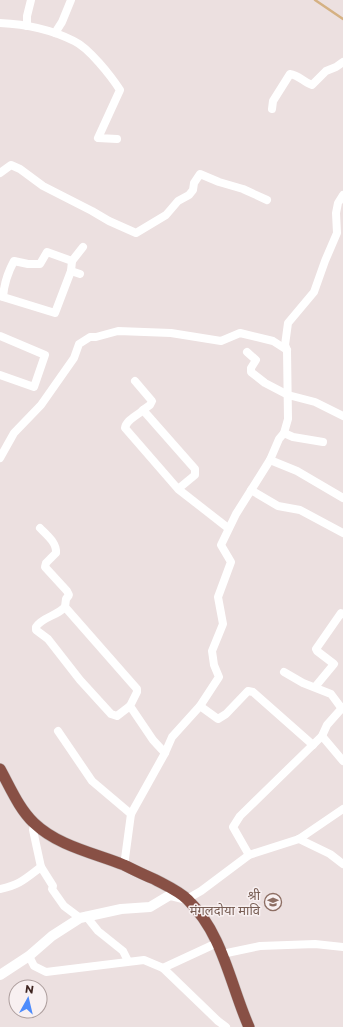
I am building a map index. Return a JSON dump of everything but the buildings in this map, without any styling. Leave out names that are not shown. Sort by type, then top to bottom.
[{"type":"highway","points":[[0,770],[20,805],[34,823],[42,830],[68,844],[162,883],[187,899],[206,923],[217,943],[249,1027]]},
{"type":"street","points":[[27,26],[27,16],[31,0]]},
{"type":"street","points":[[55,33],[62,22],[71,0]]},
{"type":"street","points":[[0,23],[27,26],[55,33],[75,41],[91,54],[120,90],[98,138],[117,139]]},
{"type":"street","points":[[272,108],[273,101],[290,74],[296,75],[312,85],[326,70],[336,67],[343,62]]},
{"type":"street","points":[[0,173],[11,165],[20,169],[43,186],[109,221],[136,233],[166,216],[178,201],[189,195],[193,190],[194,183],[200,174],[219,182],[243,189],[267,200]]},
{"type":"street","points":[[124,866],[131,814],[172,737],[200,706],[219,677],[214,665],[212,651],[222,624],[218,597],[232,562],[221,545],[228,528],[270,460],[279,439],[284,433],[288,419],[287,350],[285,345],[288,322],[314,292],[325,260],[337,233],[336,213],[343,195]]},
{"type":"street","points":[[72,261],[47,252],[40,264],[28,264],[14,260],[9,270],[2,296],[55,313],[71,271],[72,261],[82,247]]},
{"type":"street","points":[[71,271],[80,274]]},
{"type":"street","points":[[0,458],[14,433],[41,405],[74,358],[79,344],[90,337],[118,331],[171,333],[221,341],[240,333],[273,341],[287,350]]},
{"type":"street","points":[[0,336],[45,355],[34,386],[0,375]]},
{"type":"street","points":[[247,352],[256,360],[251,368],[251,372],[265,383],[288,395],[315,402],[343,416]]},
{"type":"street","points":[[135,381],[152,401],[150,405],[129,421],[125,425],[125,428],[178,489],[228,528]]},
{"type":"street","points":[[143,410],[195,469],[195,475],[178,489]]},
{"type":"street","points":[[284,433],[293,437],[323,442]]},
{"type":"street","points":[[270,460],[297,472],[343,498]]},
{"type":"street","points":[[251,490],[278,506],[300,510],[343,533]]},
{"type":"street","points":[[40,528],[54,544],[56,549],[56,553],[46,564],[45,568],[69,595],[62,611],[38,623],[36,630],[48,639],[80,680],[111,714],[117,716],[130,706],[137,692],[137,688],[65,607]]},
{"type":"street","points":[[315,687],[334,664],[316,649],[341,613],[343,614]]},
{"type":"street","points":[[249,855],[233,826],[240,816],[322,736],[327,725],[342,708],[331,694],[303,683],[284,672]]},
{"type":"street","points":[[200,706],[218,719],[226,714],[248,691],[253,692],[313,745]]},
{"type":"street","points":[[130,706],[153,740],[164,753]]},
{"type":"street","points":[[58,731],[92,781],[131,814]]},
{"type":"street","points":[[322,736],[343,761]]},
{"type":"street","points":[[0,975],[29,956],[52,936],[83,917],[121,909],[150,907],[170,895],[187,899],[201,891],[249,855],[299,839],[343,809]]},
{"type":"street","points":[[34,823],[41,867],[53,886],[52,889],[64,906],[83,917],[123,951],[128,961]]},
{"type":"street","points":[[299,839],[330,854],[343,864]]},
{"type":"street","points":[[0,889],[21,883],[41,867]]},
{"type":"street","points":[[163,968],[217,943]]},
{"type":"street","points":[[222,954],[260,946],[315,944],[343,947]]},
{"type":"street","points":[[29,956],[34,966],[46,972],[144,960],[163,968],[226,1027]]},
{"type":"waterway","points":[[315,0],[343,19]]},
{"type":"place","name":"श्री मंगलदोया मावि","points":[[273,902]]}]
